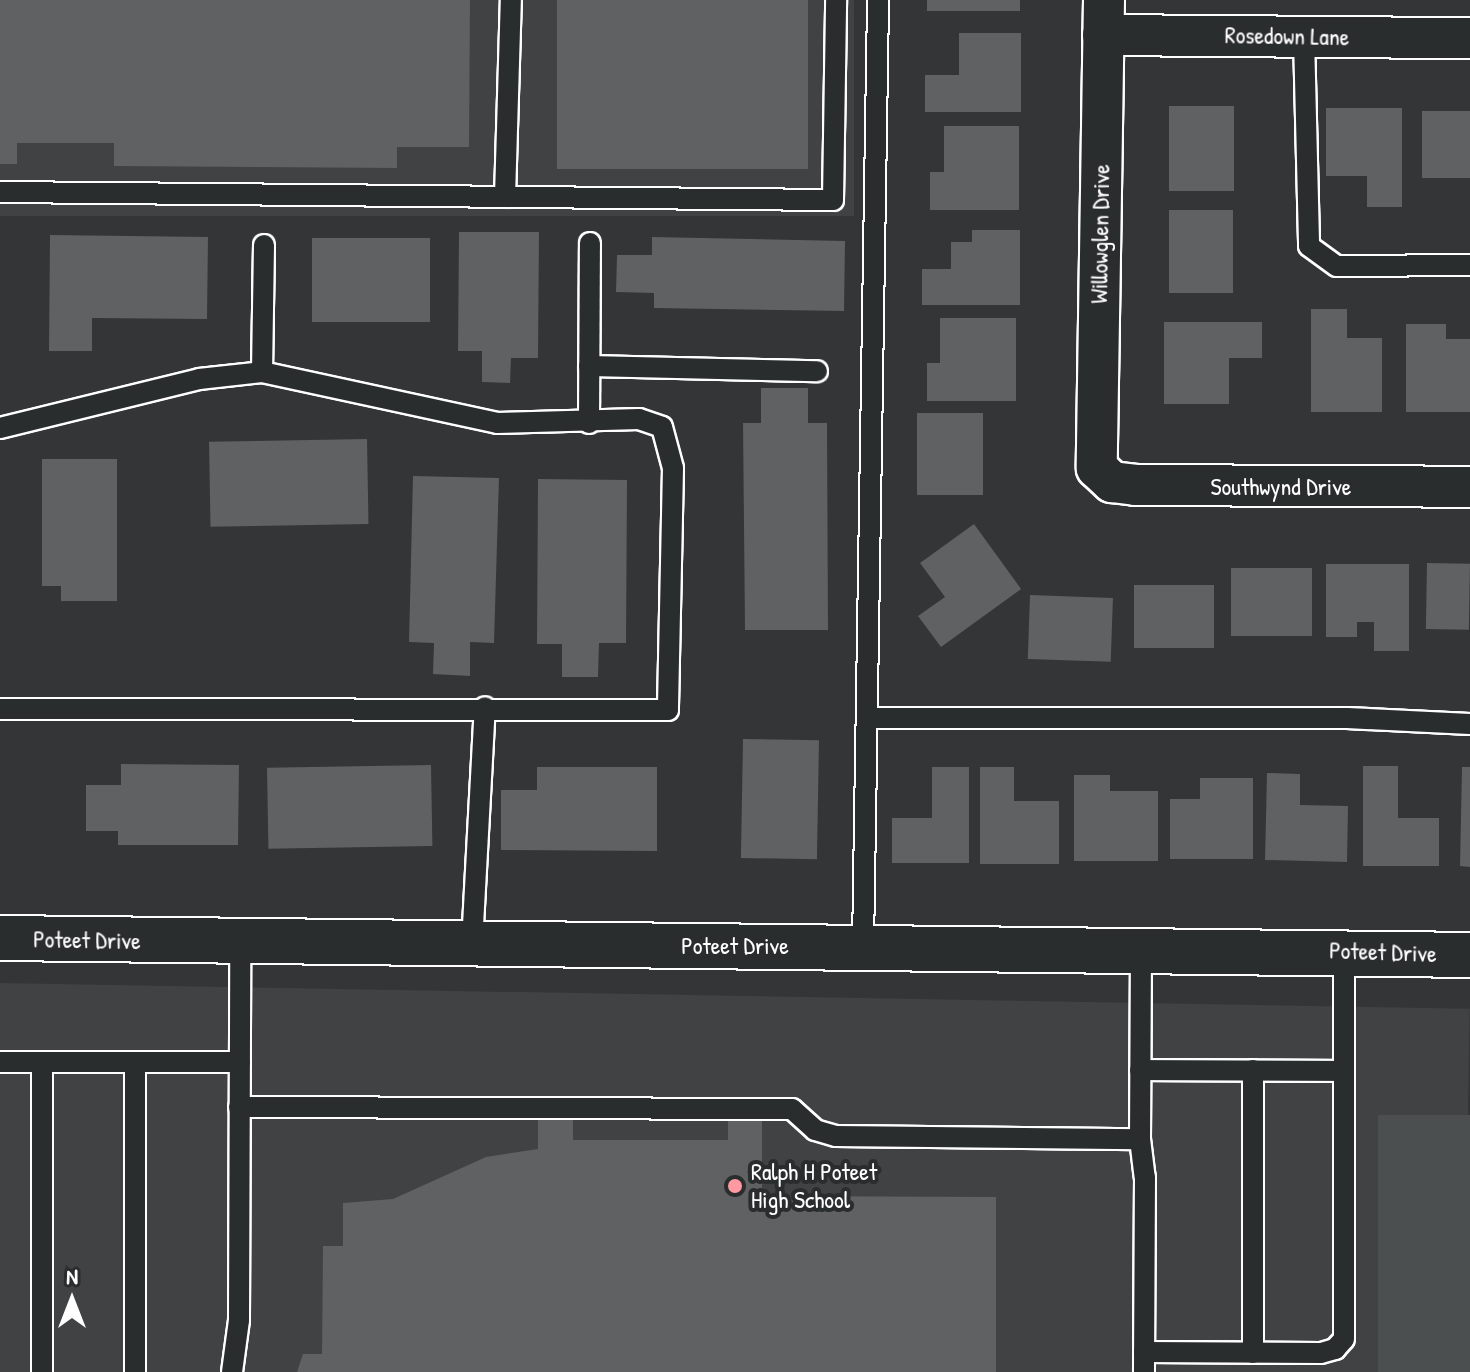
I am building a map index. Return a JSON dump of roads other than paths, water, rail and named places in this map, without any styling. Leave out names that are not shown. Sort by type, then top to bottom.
[{"type":"street","name":"Rosedown Lane","points":[[1104,17],[1304,37],[1470,38]]},
{"type":"street","name":"Willowglen Drive","points":[[1097,468],[1104,17]]},
{"type":"street","name":"Southwynd Drive","points":[[1097,468],[1112,482],[1136,485],[1470,487]]},
{"type":"street","name":"Poteet Drive","points":[[0,938],[1141,948],[1470,955]]},
{"type":"lane","points":[[505,197],[511,0]]},
{"type":"lane","points":[[0,192],[833,200],[836,0]]},
{"type":"lane","points":[[863,947],[878,0]]},
{"type":"lane","points":[[1304,37],[1309,246],[1337,266],[1470,265]]},
{"type":"lane","points":[[589,423],[590,243]]},
{"type":"lane","points":[[262,372],[264,245]]},
{"type":"lane","points":[[589,366],[817,371]]},
{"type":"lane","points":[[0,428],[199,379],[262,372],[497,423],[589,423],[639,419],[662,427],[673,468],[668,710],[485,707],[0,709]]},
{"type":"lane","points":[[472,944],[485,707]]},
{"type":"lane","points":[[868,718],[1347,718],[1470,724]]},
{"type":"lane","points":[[232,1372],[239,1320],[240,942]]},
{"type":"lane","points":[[1141,948],[1144,1362],[1253,1353],[1321,1353],[1344,1339],[1344,951]]},
{"type":"lane","points":[[0,1062],[240,1062]]},
{"type":"lane","points":[[42,1062],[42,1372]]},
{"type":"lane","points":[[135,1062],[135,1372]]},
{"type":"lane","points":[[1140,1070],[1344,1071]]},
{"type":"lane","points":[[1253,1070],[1253,1353]]},
{"type":"lane","points":[[239,1107],[792,1109],[815,1130],[836,1136],[1140,1139]]},
{"type":"place","name":"Ralph H Poteet High School","points":[[735,1186]]}]
